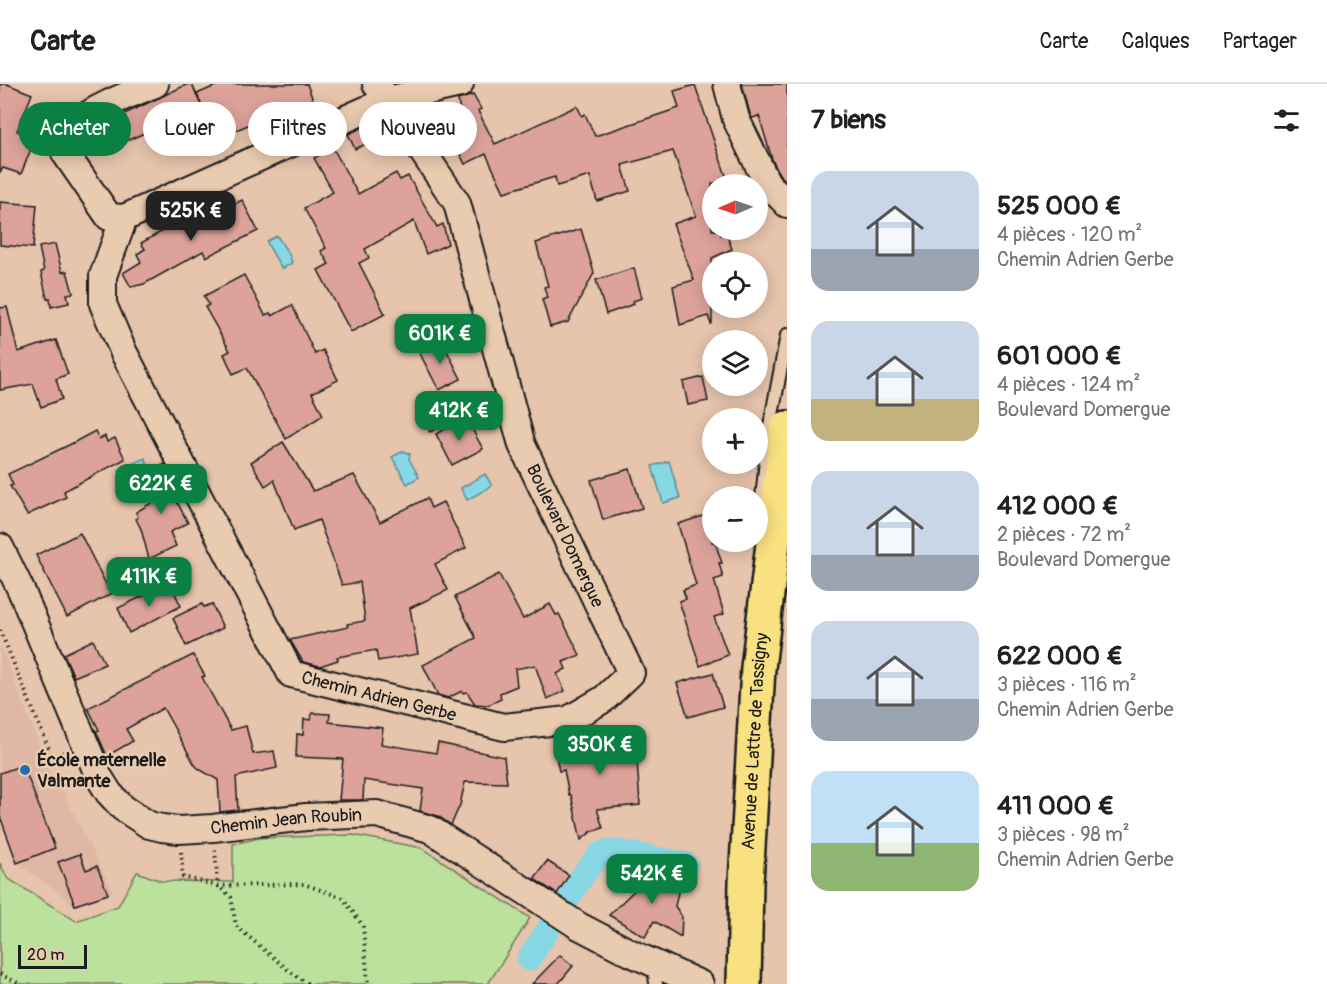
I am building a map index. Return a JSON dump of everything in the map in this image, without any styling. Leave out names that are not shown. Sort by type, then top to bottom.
[{"type":"main road","name":"Avenue de Lattre de Tassigny","points":[[744,974],[746,883],[757,680],[777,597],[787,428]]},
{"type":"street","points":[[155,84],[112,102],[77,123],[65,140],[65,153],[109,217],[124,218],[382,92],[460,84]]},
{"type":"street","points":[[727,84],[736,119],[767,183],[787,204]]},
{"type":"street","name":"Boulevard Domergue","points":[[382,92],[457,203],[522,445],[631,673]]},
{"type":"street","name":"Chemin Adrien Gerbe","points":[[124,218],[104,276],[103,304],[123,351],[291,674],[504,727],[568,720],[604,699],[631,673]]},
{"type":"street","name":"Chemin Jean Roubin","points":[[0,547],[21,590],[87,751],[109,794],[123,808],[149,825],[179,830],[306,817],[377,814],[394,818],[430,829],[655,974],[700,984]]},
{"type":"lane","points":[[763,486],[769,431],[787,335]]},
{"type":"path","points":[[0,630],[52,756]]},
{"type":"path","points":[[213,828],[219,886],[231,897],[236,926],[308,984]]},
{"type":"path","points":[[179,830],[183,877],[219,886],[304,884],[343,898],[363,926],[368,984]]},
{"type":"path","points":[[0,974],[20,984]]},
{"type":"shaded area","name":"École maternelle Valmante","points":[[0,644],[53,780],[57,780],[113,892],[75,905],[16,862],[0,817]]},
{"type":"green space","points":[[353,835],[422,848],[530,918],[488,984],[0,984],[0,863],[7,878],[76,921],[118,906],[137,872],[161,881],[233,882],[233,844],[259,838]]},
{"type":"water","points":[[277,236],[292,263],[282,269],[267,241]]},
{"type":"water","points":[[403,451],[410,454],[409,459],[419,477],[407,484],[392,457]]},
{"type":"water","points":[[145,458],[150,470],[142,475],[143,485],[130,492],[119,470]]},
{"type":"water","points":[[669,461],[680,498],[663,503],[652,466]]},
{"type":"water","points":[[485,474],[492,486],[467,500],[461,488]]},
{"type":"building","points":[[0,84],[7,84],[32,94],[29,102],[18,102],[18,156],[28,156],[21,174],[3,168],[0,172]]},
{"type":"building","points":[[192,84],[200,102],[150,102]]},
{"type":"building","points":[[220,84],[307,84],[313,100],[308,102],[248,102],[248,125],[236,130],[236,102],[200,102],[197,94]]},
{"type":"building","points":[[742,84],[787,84],[787,182],[779,174],[772,159],[759,116],[752,118],[750,114]]},
{"type":"building","points":[[695,85],[725,174],[702,174],[702,240],[729,240],[732,249],[725,252],[702,252],[702,318],[680,325],[673,286],[694,280],[673,224],[696,216],[673,151],[622,165],[630,191],[597,201],[590,176],[557,186],[555,177],[504,192],[486,154],[465,164],[461,156],[477,156],[477,102],[481,109],[478,111],[495,144],[577,106],[582,116],[585,114],[595,136],[679,108],[674,91]]},
{"type":"building","points":[[473,95],[477,102],[458,102],[458,100]]},
{"type":"building","points":[[143,105],[143,134],[131,139],[131,111]]},
{"type":"building","points":[[359,129],[359,147],[355,149],[348,134]]},
{"type":"building","points":[[337,156],[358,194],[396,173],[400,180],[408,176],[437,227],[443,224],[448,244],[426,254],[414,221],[365,249],[369,258],[359,263],[385,314],[351,332],[318,270],[329,264],[321,251],[326,248],[304,208],[333,192],[314,158]]},
{"type":"building","points":[[242,200],[258,231],[206,257],[203,251],[144,284],[131,287],[123,273],[141,262],[137,254],[145,249],[141,243],[186,218],[188,221],[204,213],[207,219]]},
{"type":"building","points":[[0,202],[37,205],[33,248],[0,245]]},
{"type":"building","points":[[581,229],[594,273],[568,322],[550,327],[542,299],[547,297],[544,287],[548,286],[536,243]]},
{"type":"building","points":[[55,244],[62,272],[67,271],[73,293],[67,294],[69,303],[51,307],[41,272],[44,271],[39,247]]},
{"type":"building","points":[[634,268],[642,298],[633,301],[634,304],[606,314],[596,280]]},
{"type":"building","points":[[244,275],[265,315],[270,313],[272,316],[292,305],[315,354],[323,350],[338,380],[312,393],[323,415],[286,439],[247,368],[233,374],[224,354],[230,351],[205,307],[209,305],[204,296]]},
{"type":"building","points":[[7,307],[18,352],[56,340],[68,374],[56,379],[62,399],[41,407],[33,384],[0,390],[0,308]]},
{"type":"building","points":[[437,340],[441,346],[444,345],[461,379],[439,390],[418,350]]},
{"type":"building","points":[[702,377],[702,396],[707,396],[708,401],[688,405],[683,382]]},
{"type":"building","points":[[438,404],[448,423],[430,432],[421,414]]},
{"type":"building","points":[[466,418],[483,449],[452,465],[436,434]]},
{"type":"building","points":[[95,431],[99,439],[105,436],[107,442],[115,438],[125,459],[64,491],[66,497],[27,515],[10,486],[13,485],[8,474]]},
{"type":"building","points":[[283,442],[313,491],[354,475],[380,522],[427,498],[431,508],[443,502],[466,548],[435,564],[448,590],[410,608],[418,654],[378,661],[376,650],[337,657],[338,660],[320,666],[303,662],[290,640],[365,621],[360,582],[342,585],[319,520],[294,530],[274,480],[265,486],[251,462]]},
{"type":"building","points":[[165,464],[179,491],[173,494],[188,523],[170,532],[176,546],[149,559],[136,519],[138,517],[136,512],[160,498],[148,473]]},
{"type":"building","points":[[630,469],[642,508],[603,520],[591,480]]},
{"type":"building","points":[[702,516],[702,552],[718,552],[722,563],[719,563],[723,577],[714,580],[724,614],[714,617],[728,655],[700,666],[679,601],[686,599],[683,590],[696,585],[678,524]]},
{"type":"building","points":[[80,533],[111,594],[67,617],[36,555]]},
{"type":"building","points":[[499,574],[523,619],[550,604],[556,615],[559,614],[580,655],[563,662],[566,669],[557,674],[565,691],[547,699],[535,665],[515,669],[517,686],[500,693],[501,699],[488,705],[475,704],[467,692],[462,691],[448,698],[438,695],[423,665],[476,638],[455,597]]},
{"type":"building","points":[[170,583],[181,606],[129,633],[118,608]]},
{"type":"building","points":[[202,604],[204,607],[212,604],[223,628],[186,646],[173,618]]},
{"type":"building","points":[[93,640],[105,664],[74,677],[64,654]]},
{"type":"building","points":[[193,655],[205,676],[202,677],[231,730],[246,726],[253,754],[274,751],[277,768],[236,777],[238,810],[220,812],[218,780],[195,765],[163,708],[126,729],[133,741],[107,756],[96,731],[99,730],[88,708]]},
{"type":"building","points":[[713,673],[723,707],[688,717],[677,683]]},
{"type":"building","points":[[312,713],[330,714],[329,722],[383,728],[381,744],[436,753],[438,743],[504,757],[507,783],[465,782],[460,805],[451,825],[438,816],[420,811],[423,789],[364,780],[363,800],[339,800],[343,759],[296,757],[297,734],[303,735],[304,719],[311,720]]},
{"type":"building","points":[[635,730],[640,805],[597,809],[603,828],[591,832],[581,840],[564,770],[559,771],[554,747],[608,735],[608,732]]},
{"type":"building","points":[[23,765],[55,848],[17,863],[0,816],[0,773]]},
{"type":"building","points":[[80,854],[86,870],[97,866],[108,894],[75,905],[58,862]]},
{"type":"building","points":[[547,861],[569,875],[557,894],[534,879]]},
{"type":"building","points":[[654,871],[682,875],[675,906],[682,917],[681,937],[654,921],[645,937],[609,915]]},
{"type":"building","points":[[560,955],[573,966],[558,984],[532,984]]},
{"type":"waterway","points":[[529,959],[583,875],[599,855],[607,851],[622,852],[686,864]]},
{"type":"place","name":"École maternelle Valmante","points":[[25,770]]}]
